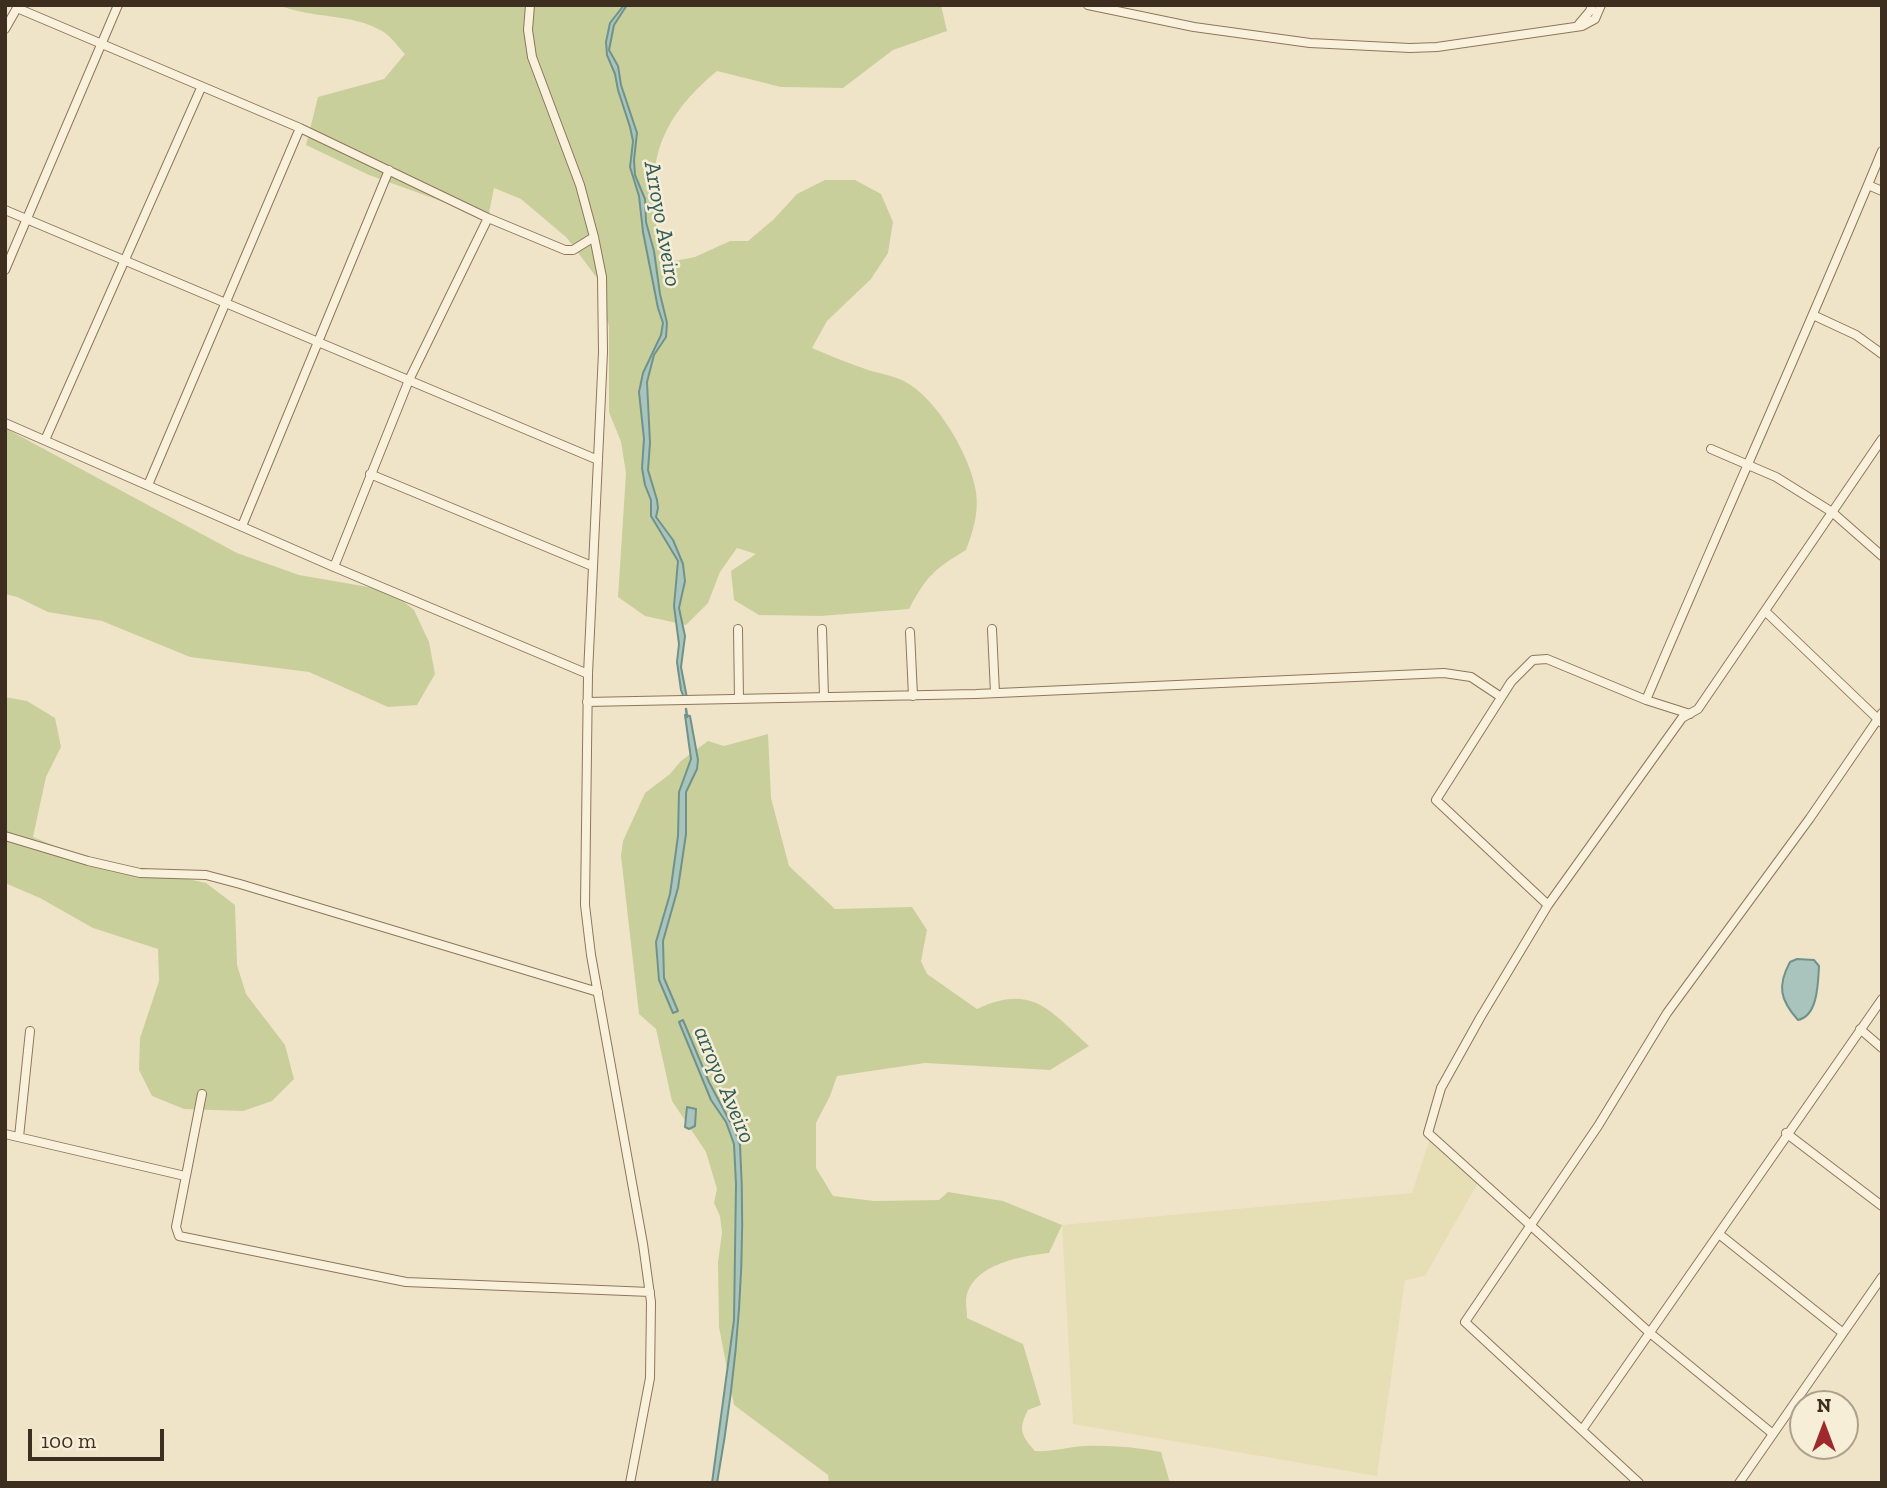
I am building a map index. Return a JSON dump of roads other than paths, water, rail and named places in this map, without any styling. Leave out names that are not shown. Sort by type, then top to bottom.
[{"type":"street","points":[[5,270],[118,5]]},
{"type":"street","points":[[530,5],[528,30],[532,57],[580,185],[602,277],[598,460],[587,702],[585,905],[650,1292],[650,1378],[629,1483]]},
{"type":"street","points":[[1088,5],[1207,29],[1310,43],[1397,47],[1437,47],[1577,26],[1595,19],[1601,5]]},
{"type":"street","points":[[1577,26],[1592,5]]},
{"type":"street","points":[[5,29],[17,8],[300,128],[488,218],[565,250],[573,250],[594,237]]},
{"type":"street","points":[[45,440],[201,88]]},
{"type":"street","points":[[148,485],[300,128]]},
{"type":"street","points":[[1646,699],[1882,151]]},
{"type":"street","points":[[242,526],[388,170]]},
{"type":"street","points":[[1868,185],[1882,191]]},
{"type":"street","points":[[5,210],[598,460]]},
{"type":"street","points":[[334,567],[408,380],[488,218]]},
{"type":"street","points":[[1813,315],[1856,335],[1882,354]]},
{"type":"street","points":[[5,422],[334,567],[588,674]]},
{"type":"street","points":[[1773,1434],[1650,1333],[1428,1133],[1441,1088],[1456,1058],[1548,905],[1682,719],[1698,709],[1882,439]]},
{"type":"street","points":[[1711,449],[1776,477],[1832,512],[1882,556]]},
{"type":"street","points":[[370,474],[592,566]]},
{"type":"street","points":[[1639,1483],[1465,1322],[1598,1126],[1667,1013],[1880,719],[1765,611]]},
{"type":"street","points":[[738,629],[739,699]]},
{"type":"street","points":[[822,629],[824,697]]},
{"type":"street","points":[[992,629],[995,694]]},
{"type":"street","points":[[910,632],[913,696]]},
{"type":"street","points":[[1548,905],[1436,800],[1520,671],[1533,660],[1547,659],[1690,714]]},
{"type":"street","points":[[587,702],[995,694],[1444,673],[1471,677],[1501,697]]},
{"type":"street","points":[[5,836],[88,861],[140,873],[206,876],[240,884],[598,992]]},
{"type":"street","points":[[1581,1430],[1882,999]]},
{"type":"street","points":[[1860,1029],[1882,1048]]},
{"type":"street","points":[[19,1138],[30,1031]]},
{"type":"street","points":[[202,1094],[176,1227],[178,1237],[406,1282],[650,1292]]},
{"type":"street","points":[[1786,1133],[1882,1206]]},
{"type":"street","points":[[5,1134],[185,1176]]},
{"type":"street","points":[[1719,1234],[1843,1333]]},
{"type":"street","points":[[1739,1483],[1882,1277]]},
{"type":"water","points":[[624,5],[627,5],[614,25],[609,50],[618,66],[621,85],[637,133],[635,175],[645,199],[646,222],[667,323],[666,337],[654,355],[647,382],[650,443],[648,470],[657,500],[656,517],[673,540],[683,564],[685,581],[679,608],[685,636],[681,667],[687,698],[684,698],[681,690],[677,662],[679,644],[674,606],[678,561],[651,516],[651,500],[642,468],[644,439],[639,392],[643,373],[661,335],[663,323],[643,232],[639,196],[630,167],[633,141],[615,74],[607,55],[606,42],[610,23]]},
{"type":"water","points":[[685,715],[690,716],[698,760],[697,769],[686,792],[686,834],[678,888],[663,941],[664,978],[678,1011],[673,1013],[659,980],[656,942],[670,894],[678,836],[679,792],[691,759]]},
{"type":"water","points":[[1797,959],[1814,960],[1819,966],[1813,1006],[1805,1017],[1798,1020],[1787,1006],[1782,992],[1783,978],[1790,962]]},
{"type":"water","points":[[683,1020],[740,1145],[742,1230],[739,1315],[717,1483],[712,1483],[734,1320],[734,1144],[726,1122],[711,1100],[679,1022]]},
{"type":"water","points":[[687,1107],[696,1109],[695,1126],[689,1129],[685,1127]]},
{"type":"waterway","name":"arroyo Aveiro","points":[[686,709],[687,717]]},
{"type":"water label","name":"Arroyo Aveiro","points":[[662,224]]}]
